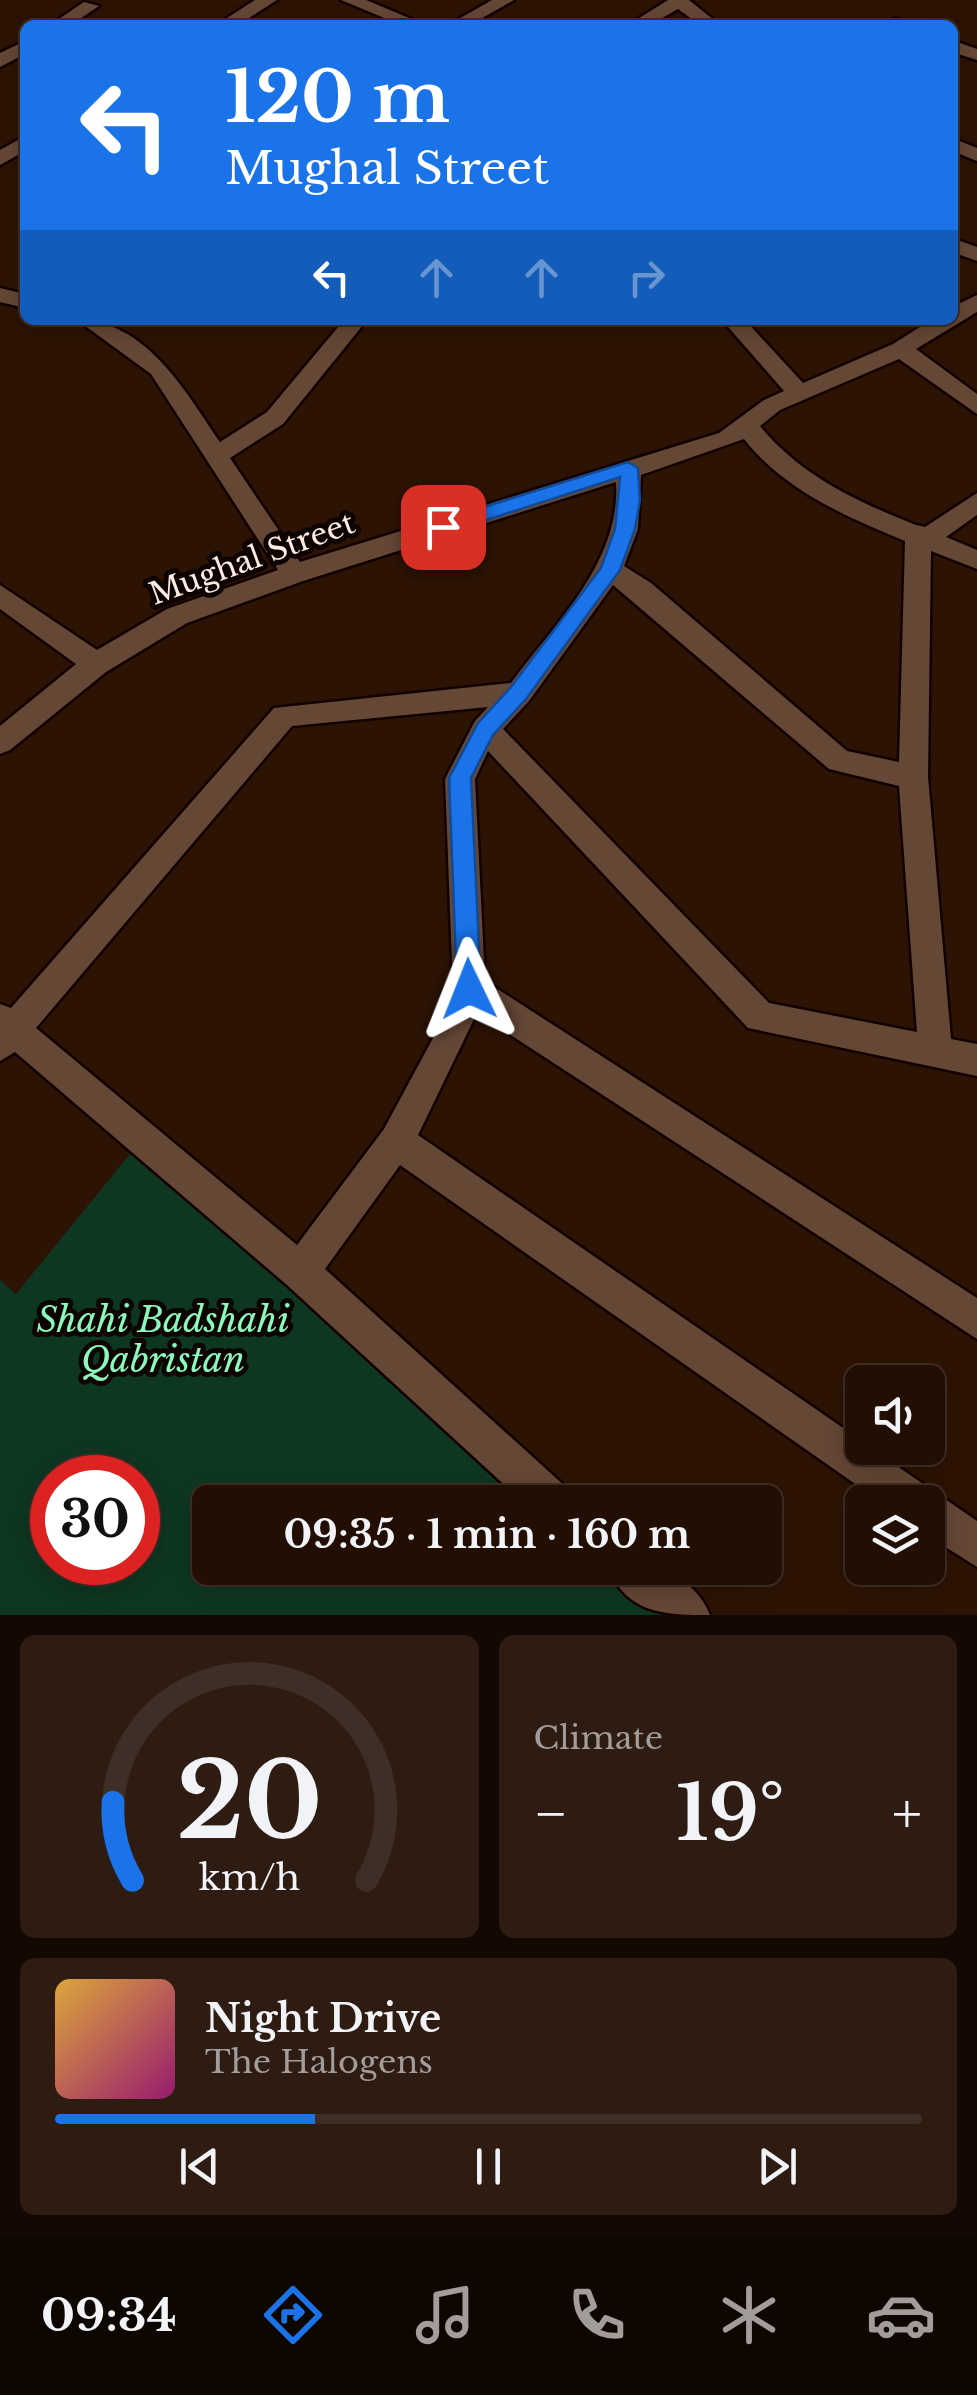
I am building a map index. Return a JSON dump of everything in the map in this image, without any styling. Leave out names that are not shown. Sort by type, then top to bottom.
[{"type":"street","points":[[234,20],[268,0]]},
{"type":"street","points":[[350,0],[404,20]]},
{"type":"street","points":[[467,20],[505,0]]},
{"type":"street","points":[[645,20],[678,0],[704,20]]},
{"type":"street","points":[[68,20],[90,6]]},
{"type":"street","points":[[95,325],[159,369],[294,574]]},
{"type":"street","points":[[216,456],[274,418],[352,325]]},
{"type":"street","points":[[738,325],[798,392]]},
{"type":"street","name":"Mughal Street","points":[[0,742],[96,664],[177,616],[294,574],[736,431],[798,392],[901,349],[941,325]]},
{"type":"street","points":[[901,349],[977,406]]},
{"type":"street","points":[[736,431],[816,488],[977,560]]},
{"type":"street","points":[[300,1272],[396,1142],[454,1033],[469,989],[460,778],[485,729],[519,693],[610,570],[628,514],[628,468]]},
{"type":"street","points":[[922,536],[977,502]]},
{"type":"street","points":[[922,536],[912,777],[934,1054]]},
{"type":"street","points":[[610,570],[642,590],[839,761],[912,777]]},
{"type":"street","points":[[0,596],[96,664]]},
{"type":"street","points":[[519,693],[284,716],[5,1031],[300,1272],[534,1485]]},
{"type":"street","points":[[485,729],[760,1016],[977,1060]]},
{"type":"street","points":[[469,989],[977,1320]]},
{"type":"street","points":[[396,1142],[890,1485]]},
{"type":"street","points":[[945,1523],[977,1546]]},
{"type":"street","points":[[651,1585],[689,1615]]},
{"type":"green space","name":"Shahi Badshahi Qabristan","points":[[143,1138],[534,1485],[192,1485],[192,1585],[651,1585],[689,1615],[0,1615],[0,1280],[16,1294]]},
{"type":"route","points":[[443,527],[628,468],[630,500],[625,529],[610,570],[519,693],[485,729],[460,778],[469,989]]}]
